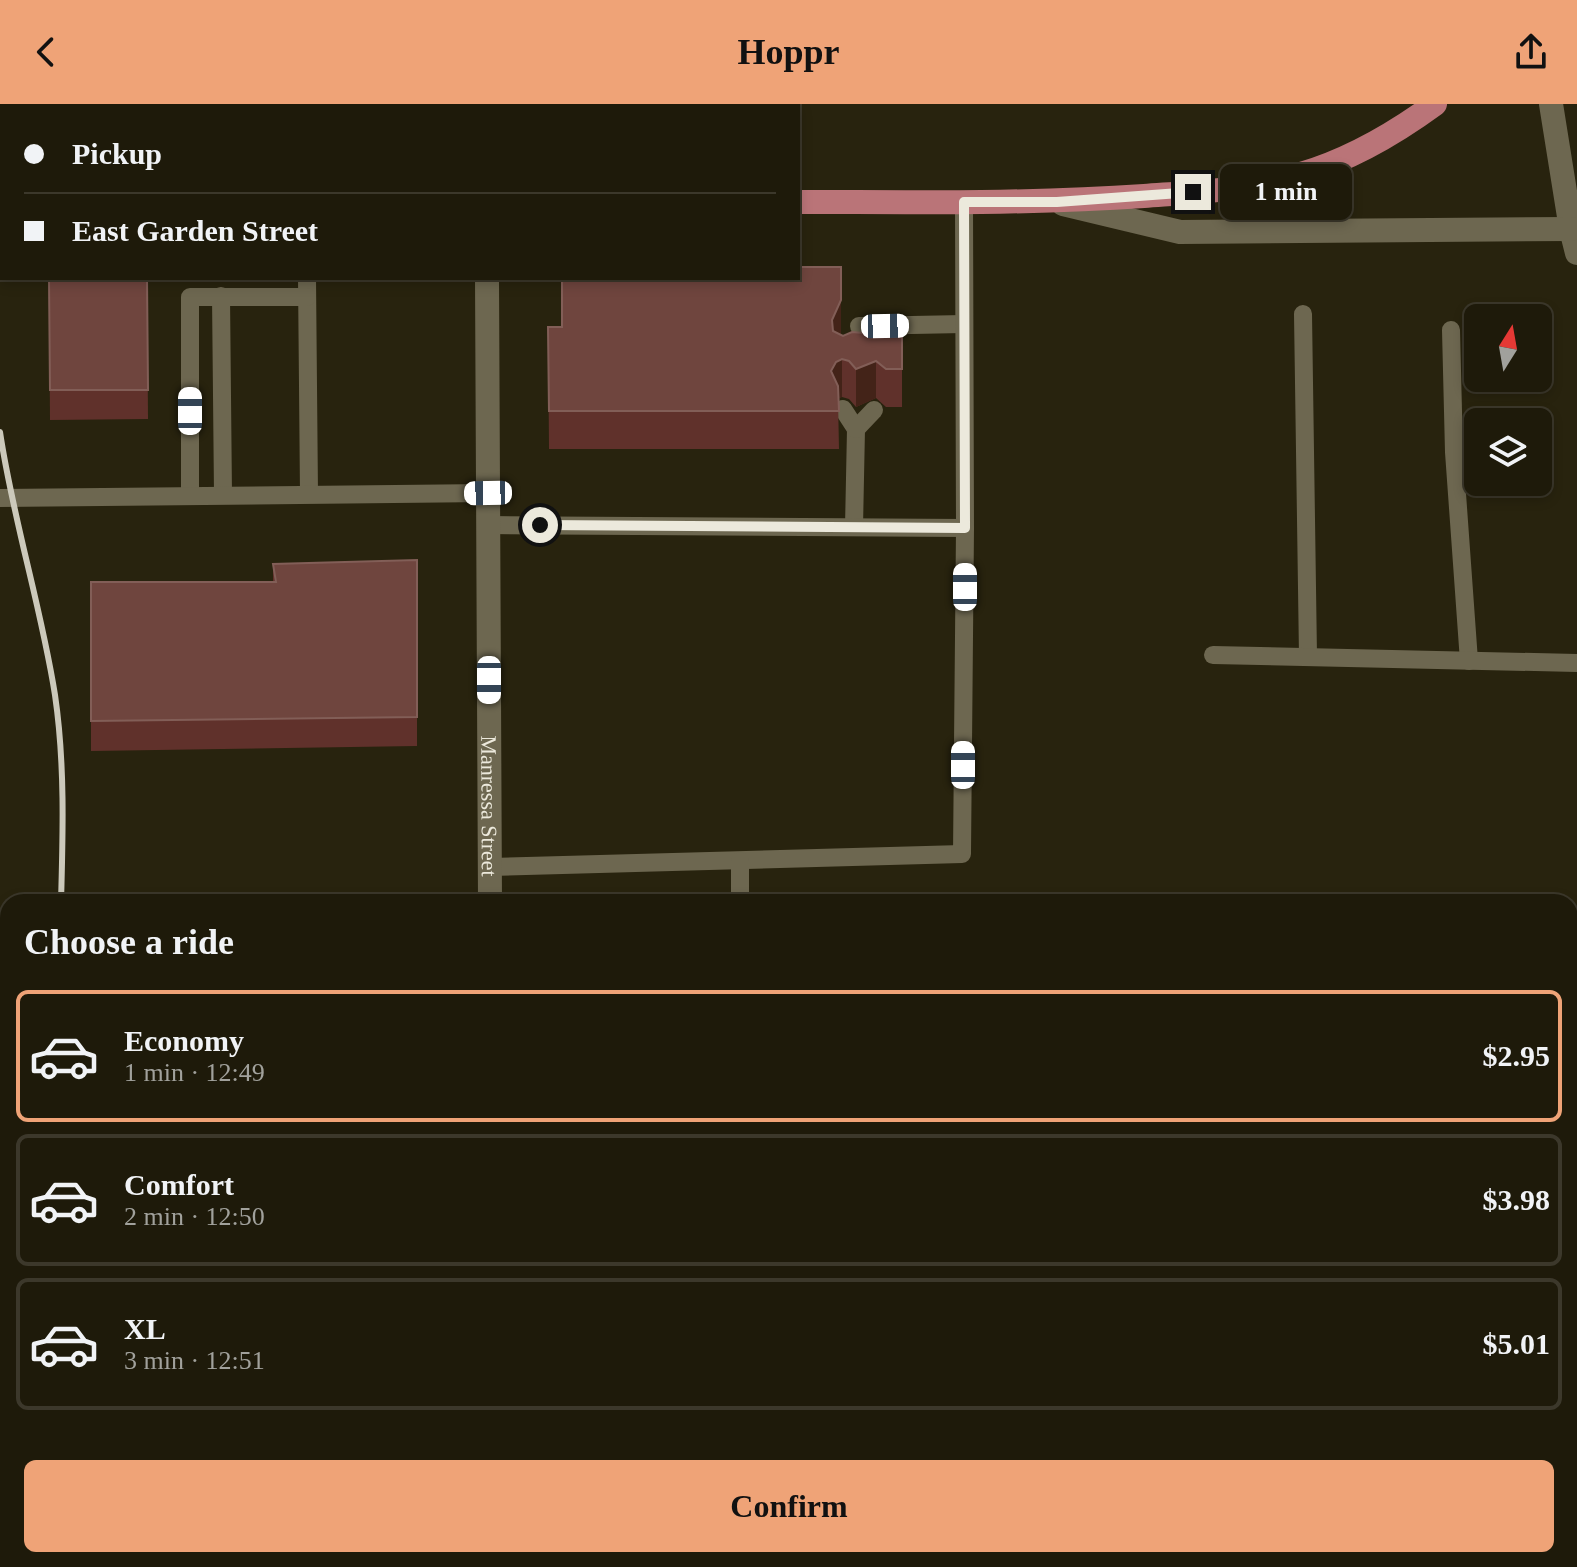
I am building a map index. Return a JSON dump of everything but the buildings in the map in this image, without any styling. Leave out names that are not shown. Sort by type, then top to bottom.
[{"type":"main road","points":[[800,202],[1057,202],[1225,190],[1265,184],[1336,162],[1435,104]]},
{"type":"street","points":[[1551,104],[1577,253]]},
{"type":"street","points":[[1057,202],[1180,232],[1571,229]]},
{"type":"street","name":"Manressa Street","points":[[487,280],[490,894]]},
{"type":"lane","points":[[490,867],[962,854],[964,202]]},
{"type":"lane","points":[[307,280],[309,494]]},
{"type":"lane","points":[[221,296],[223,495]]},
{"type":"lane","points":[[190,496],[190,297],[307,297]]},
{"type":"lane","points":[[1303,314],[1308,656]]},
{"type":"lane","points":[[861,338],[964,324]]},
{"type":"lane","points":[[1451,330],[1454,452],[1469,661]]},
{"type":"lane","points":[[843,409],[856,429],[854,527]]},
{"type":"lane","points":[[856,429],[874,410]]},
{"type":"lane","points":[[0,498],[488,493]]},
{"type":"lane","points":[[488,525],[965,528]]},
{"type":"lane","points":[[1213,655],[1577,663]]},
{"type":"lane","points":[[740,861],[740,894]]},
{"type":"railway","points":[[0,432],[55,695],[62,772],[61,894]]},
{"type":"route","points":[[540,525],[965,528],[964,202],[1057,202],[1193,192]]}]
